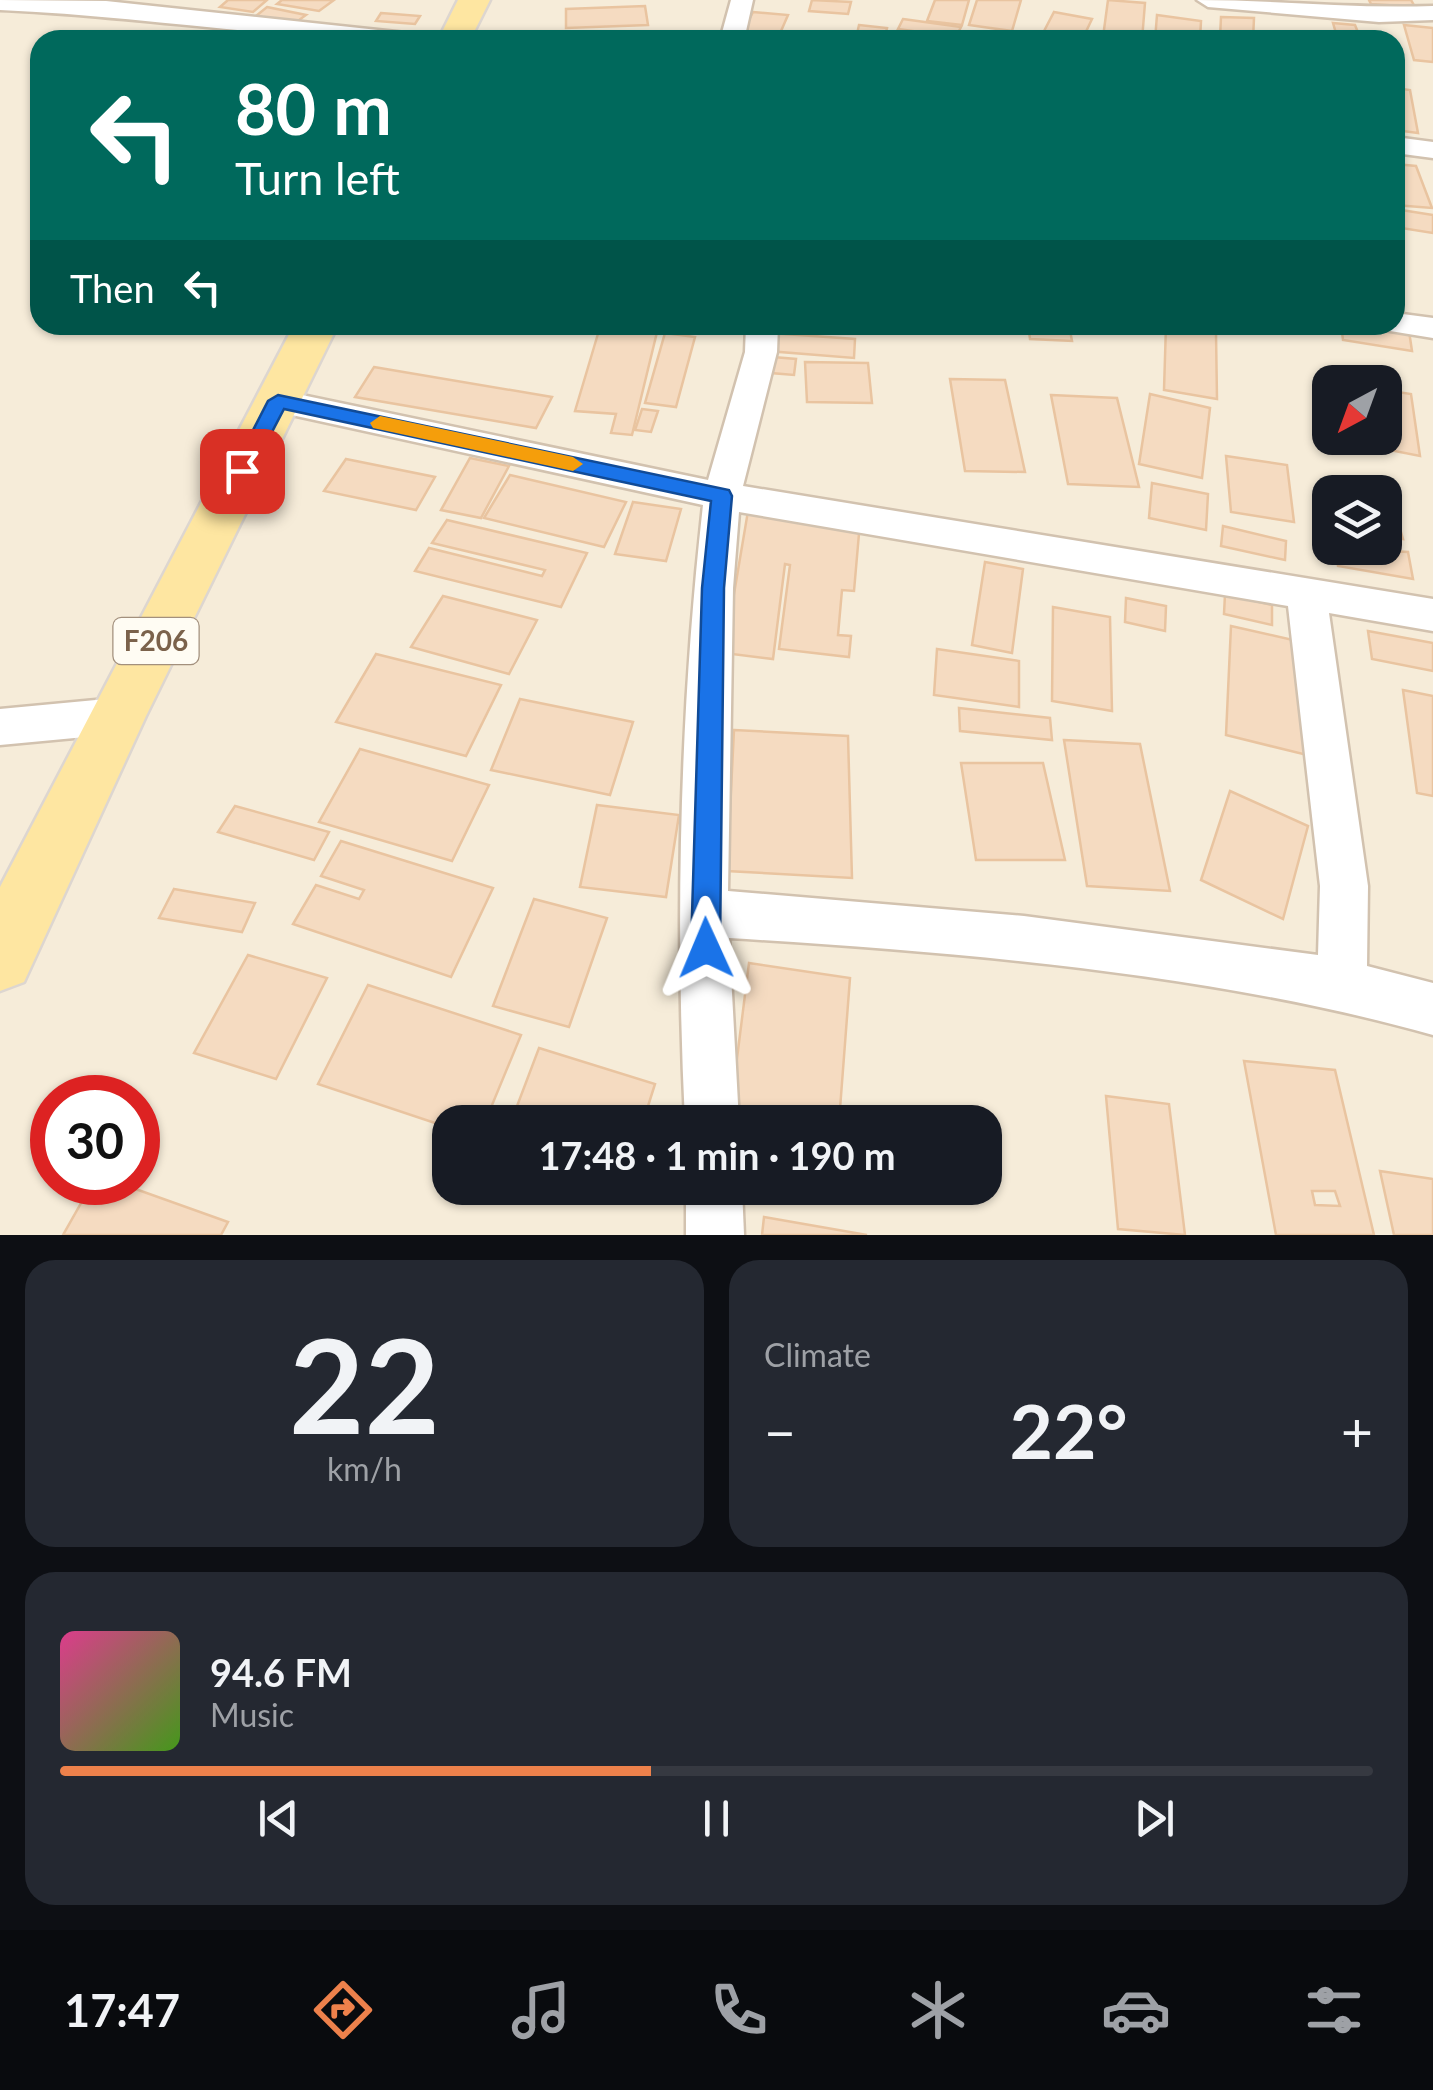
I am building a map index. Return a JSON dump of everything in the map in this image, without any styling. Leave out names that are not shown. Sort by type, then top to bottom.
[{"type":"main road","points":[[459,30],[474,0]]},
{"type":"main road","name":"F206","points":[[0,958],[117,716],[311,335]]},
{"type":"street","points":[[734,30],[742,0]]},
{"type":"street","points":[[1208,0],[1379,15],[1433,12]]},
{"type":"street","points":[[0,3],[109,4],[324,30]]},
{"type":"street","points":[[1405,146],[1433,150]]},
{"type":"street","points":[[1405,324],[1433,328]]},
{"type":"street","points":[[711,1105],[704,913],[713,588],[722,496],[761,352],[762,335]]},
{"type":"street","points":[[278,401],[722,496],[1433,615]]},
{"type":"street","points":[[1306,591],[1344,886],[1342,984]]},
{"type":"street","points":[[0,727],[117,716]]},
{"type":"street","points":[[704,913],[846,920],[1173,957],[1342,984],[1433,1008]]},
{"type":"street","points":[[714,1205],[715,1235]]},
{"type":"shaded area","points":[[0,0],[1433,0],[1433,1235],[0,1235]]},
{"type":"building","points":[[228,0],[267,0],[253,12],[220,7]]},
{"type":"building","points":[[282,0],[334,0],[319,11],[277,4]]},
{"type":"building","points":[[812,0],[851,2],[848,14],[809,11]]},
{"type":"building","points":[[935,0],[969,0],[962,25],[927,21]]},
{"type":"building","points":[[977,0],[1021,0],[1012,30],[969,25]]},
{"type":"building","points":[[1108,0],[1145,3],[1143,30],[1104,30]]},
{"type":"building","points":[[1369,0],[1411,0],[1415,7],[1371,4]]},
{"type":"building","points":[[645,6],[648,25],[566,28],[566,9]]},
{"type":"building","points":[[267,7],[306,15],[295,23],[256,16]]},
{"type":"building","points":[[753,12],[788,15],[781,30],[744,30]]},
{"type":"building","points":[[1054,12],[1092,19],[1087,30],[1045,30]]},
{"type":"building","points":[[381,13],[420,16],[415,24],[376,21]]},
{"type":"building","points":[[1157,15],[1201,21],[1201,30],[1156,30]]},
{"type":"building","points":[[1221,17],[1254,18],[1253,30],[1220,30]]},
{"type":"building","points":[[903,19],[961,27],[960,30],[898,29]]},
{"type":"building","points":[[1333,23],[1355,25],[1357,30],[1335,30]]},
{"type":"building","points":[[859,25],[887,28],[886,30],[858,30]]},
{"type":"building","points":[[1404,25],[1433,28],[1433,62],[1414,60]]},
{"type":"building","points":[[1405,89],[1410,90],[1418,133],[1405,131]]},
{"type":"building","points":[[1405,165],[1416,166],[1432,208],[1405,206]]},
{"type":"building","points":[[1405,211],[1433,215],[1433,233],[1405,229]]},
{"type":"building","points":[[1405,331],[1409,331],[1412,351],[1343,340],[1342,335],[1405,335]]},
{"type":"building","points":[[598,335],[656,335],[632,435],[611,433],[616,414],[575,411]]},
{"type":"building","points":[[664,335],[695,337],[676,407],[645,403]]},
{"type":"building","points":[[770,335],[855,339],[854,358],[768,351]]},
{"type":"building","points":[[1029,335],[1071,335],[1072,341],[1030,339]]},
{"type":"building","points":[[1166,335],[1216,335],[1217,399],[1164,390]]},
{"type":"building","points":[[773,357],[796,359],[794,375],[771,373]]},
{"type":"building","points":[[805,362],[868,363],[872,403],[807,402]]},
{"type":"building","points":[[374,367],[552,397],[536,428],[355,397]]},
{"type":"building","points":[[950,379],[1005,380],[1025,472],[965,471]]},
{"type":"building","points":[[1402,393],[1411,394],[1420,456],[1402,452]]},
{"type":"building","points":[[1150,394],[1210,408],[1202,478],[1139,464]]},
{"type":"building","points":[[1051,395],[1117,398],[1139,487],[1068,484]]},
{"type":"building","points":[[642,409],[658,411],[651,432],[635,430]]},
{"type":"building","points":[[1226,456],[1287,465],[1294,522],[1231,512]]},
{"type":"building","points":[[470,458],[509,466],[481,518],[441,510]]},
{"type":"building","points":[[346,459],[435,477],[416,510],[324,491]]},
{"type":"building","points":[[510,475],[626,502],[604,547],[484,518]]},
{"type":"building","points":[[1152,483],[1208,494],[1206,530],[1149,518]]},
{"type":"building","points":[[633,502],[681,509],[666,561],[615,554]]},
{"type":"building","points":[[748,511],[860,522],[854,591],[842,590],[838,635],[851,636],[849,657],[779,649],[790,565],[785,564],[773,659],[724,653]]},
{"type":"building","points":[[447,520],[587,553],[561,607],[415,571],[429,548],[542,576],[545,570],[432,543]]},
{"type":"building","points":[[1223,526],[1286,541],[1285,560],[1221,546]]},
{"type":"building","points":[[1402,552],[1408,552],[1413,579],[1338,566],[1402,565]]},
{"type":"building","points":[[985,562],[1023,569],[1012,653],[972,645]]},
{"type":"building","points":[[1225,594],[1272,605],[1272,625],[1224,614]]},
{"type":"building","points":[[443,596],[537,620],[509,674],[411,647]]},
{"type":"building","points":[[1126,598],[1166,606],[1165,631],[1125,622]]},
{"type":"building","points":[[1053,607],[1110,617],[1112,711],[1052,701]]},
{"type":"building","points":[[1231,626],[1306,643],[1307,755],[1226,735]]},
{"type":"building","points":[[1368,631],[1433,643],[1433,671],[1372,659]]},
{"type":"building","points":[[937,649],[1019,661],[1019,707],[934,695]]},
{"type":"building","points":[[376,654],[501,685],[466,756],[336,722]]},
{"type":"building","points":[[1403,690],[1433,696],[1433,796],[1417,793]]},
{"type":"building","points":[[520,699],[633,722],[610,795],[491,770]]},
{"type":"building","points":[[959,708],[1050,718],[1052,740],[960,731]]},
{"type":"building","points":[[734,730],[848,736],[852,878],[727,871]]},
{"type":"building","points":[[1064,740],[1140,744],[1170,891],[1087,886]]},
{"type":"building","points":[[360,749],[489,785],[452,861],[319,822]]},
{"type":"building","points":[[961,763],[1043,763],[1065,860],[976,860]]},
{"type":"building","points":[[1230,791],[1308,826],[1283,919],[1201,880]]},
{"type":"building","points":[[597,805],[679,815],[666,897],[580,887]]},
{"type":"building","points":[[235,806],[329,832],[314,860],[218,832]]},
{"type":"building","points":[[341,841],[493,888],[451,977],[293,924],[316,885],[359,899],[364,890],[321,876]]},
{"type":"building","points":[[174,889],[255,903],[242,932],[159,918]]},
{"type":"building","points":[[534,899],[607,918],[569,1027],[493,1006]]},
{"type":"building","points":[[248,955],[327,978],[276,1079],[194,1053]]},
{"type":"building","points":[[749,963],[850,978],[840,1105],[731,1105]]},
{"type":"building","points":[[368,985],[521,1035],[492,1105],[432,1105],[432,1122],[318,1084]]},
{"type":"building","points":[[539,1048],[655,1084],[648,1105],[517,1105]]},
{"type":"building","points":[[1244,1061],[1335,1070],[1374,1235],[1276,1235]],"holes":[[[1312,1191],[1335,1191],[1340,1206],[1315,1205]]]},
{"type":"building","points":[[1106,1096],[1169,1104],[1185,1235],[1118,1229]]},
{"type":"building","points":[[1380,1171],[1433,1179],[1433,1235],[1394,1235]]},
{"type":"building","points":[[160,1198],[228,1222],[221,1235],[63,1235],[80,1205],[160,1205]]},
{"type":"building","points":[[764,1217],[867,1235],[762,1235]]},
{"type":"slow traffic","points":[[380,423],[573,464]]},
{"type":"route","points":[[242,471],[278,401],[722,496],[713,588],[706,948]]}]
